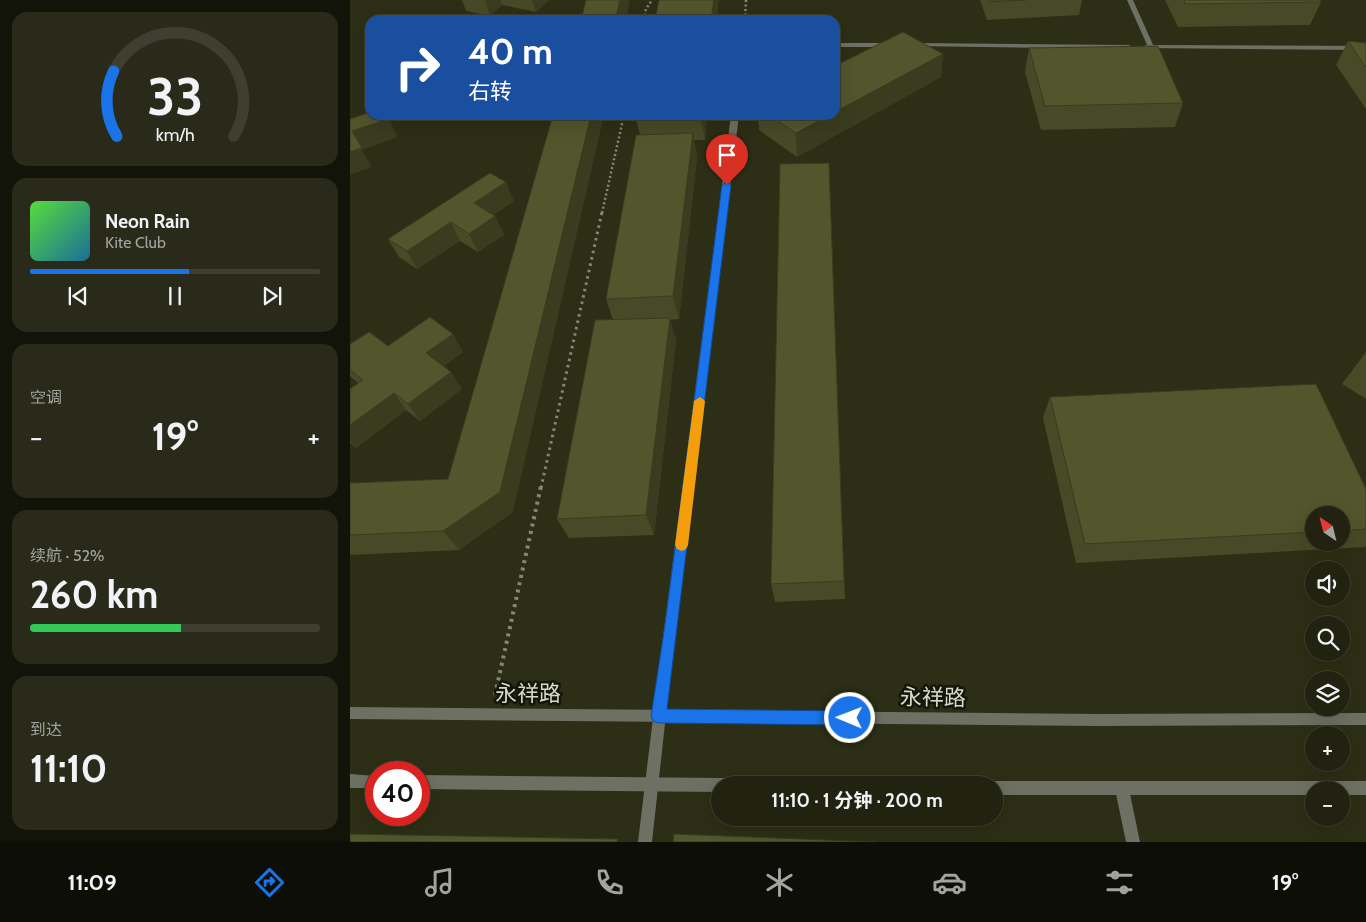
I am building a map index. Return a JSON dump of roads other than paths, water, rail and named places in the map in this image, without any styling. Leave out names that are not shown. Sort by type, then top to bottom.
[{"type":"street","points":[[1130,0],[1151,47]]},
{"type":"street","points":[[840,45],[894,45]]},
{"type":"street","points":[[904,45],[1366,48]]},
{"type":"street","points":[[645,842],[658,716],[672,625],[734,120]]},
{"type":"street","name":"永祥路","points":[[350,713],[1099,720],[1366,719]]},
{"type":"street","points":[[350,781],[365,782]]},
{"type":"street","points":[[430,782],[711,785]]},
{"type":"street","points":[[1003,788],[1366,788]]},
{"type":"street","points":[[1122,789],[1133,842]]}]
